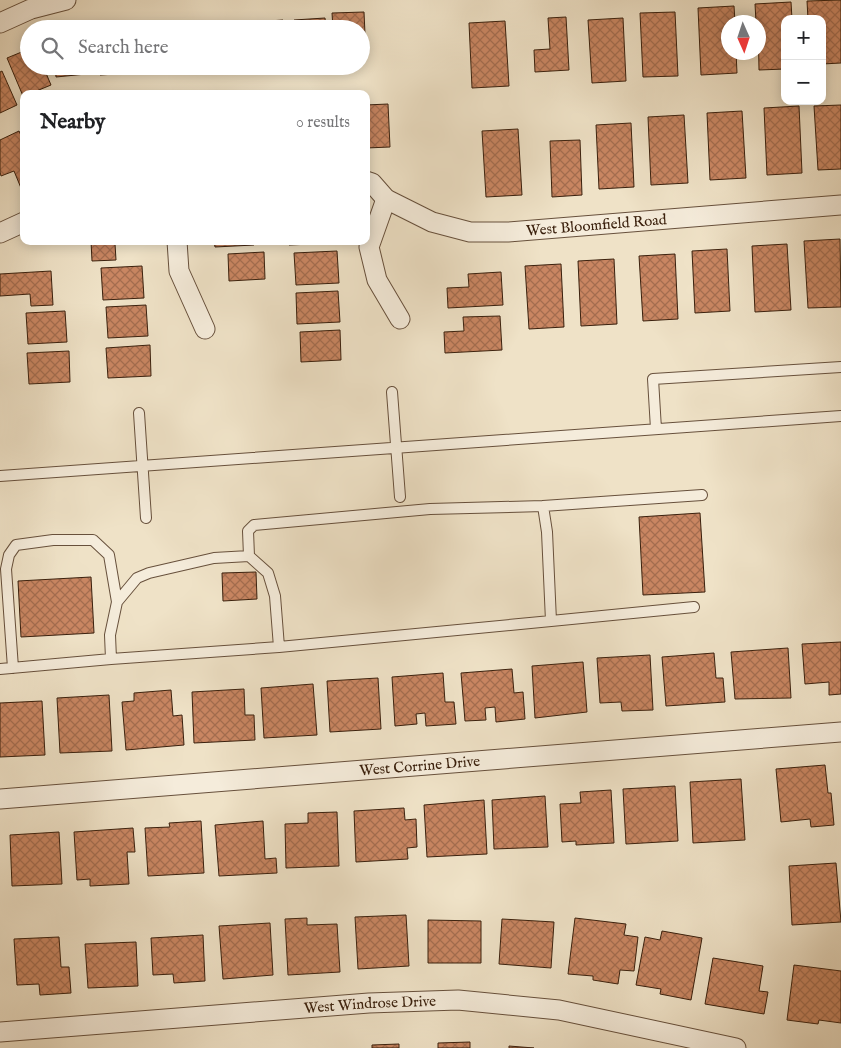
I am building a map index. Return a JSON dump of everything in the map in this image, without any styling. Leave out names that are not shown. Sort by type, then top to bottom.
[{"type":"street","points":[[0,23],[31,9],[66,0]]},
{"type":"street","name":"West Bloomfield Road","points":[[370,182],[386,200],[432,222],[470,232],[508,232],[841,205]]},
{"type":"street","points":[[370,244],[386,200]]},
{"type":"street","points":[[0,233],[20,224]]},
{"type":"street","points":[[176,245],[179,271],[205,329]]},
{"type":"street","points":[[370,245],[377,280],[400,319]]},
{"type":"street","name":"West Corrine Drive","points":[[0,799],[841,732]]},
{"type":"street","name":"West Windrose Drive","points":[[0,1032],[369,1004],[458,1000],[559,1010],[736,1048]]},
{"type":"lane","points":[[656,429],[653,379],[841,367]]},
{"type":"lane","points":[[392,392],[400,497]]},
{"type":"lane","points":[[139,414],[146,518]]},
{"type":"lane","points":[[0,476],[841,416]]},
{"type":"lane","points":[[249,556],[248,531],[254,525],[430,509],[542,506],[702,495]]},
{"type":"lane","points":[[542,506],[546,532],[551,621]]},
{"type":"lane","points":[[13,668],[6,569],[9,555],[16,545],[53,540],[94,540],[109,554],[117,602],[110,635],[112,659]]},
{"type":"lane","points":[[117,602],[137,578],[149,573],[214,558],[249,556],[268,573],[275,596],[279,647]]},
{"type":"lane","points":[[0,669],[279,647],[694,607]]},
{"type":"building","points":[[841,0],[841,63],[826,64],[826,15],[808,15],[807,1]]},
{"type":"building","points":[[791,2],[792,15],[781,15],[781,69],[759,70],[759,60],[766,60],[766,15],[756,15],[755,4]]},
{"type":"building","points":[[734,6],[735,15],[721,15],[721,60],[736,60],[737,73],[701,75],[698,8]]},
{"type":"building","points":[[364,12],[364,20],[332,20],[332,13]]},
{"type":"building","points":[[675,12],[678,76],[643,77],[640,13]]},
{"type":"building","points":[[566,17],[569,70],[535,72],[534,50],[550,49],[548,18]]},
{"type":"building","points":[[325,18],[325,20],[294,20]]},
{"type":"building","points":[[623,18],[626,81],[592,83],[588,20]]},
{"type":"building","points":[[505,21],[509,86],[472,88],[469,23]]},
{"type":"building","points":[[20,53],[20,75],[47,75],[51,85],[39,90],[20,90],[7,58]]},
{"type":"building","points":[[2,71],[17,105],[0,113],[0,72]]},
{"type":"building","points":[[56,75],[76,75],[56,77]]},
{"type":"building","points":[[388,104],[390,147],[370,148],[370,105]]},
{"type":"building","points":[[841,105],[841,169],[818,170],[814,106]]},
{"type":"building","points":[[799,106],[802,173],[767,175],[764,108]]},
{"type":"building","points":[[742,111],[746,178],[710,180],[707,113]]},
{"type":"building","points":[[684,115],[688,183],[651,185],[648,117]]},
{"type":"building","points":[[631,123],[634,187],[599,189],[596,125]]},
{"type":"building","points":[[518,129],[522,195],[486,197],[482,131]]},
{"type":"building","points":[[19,131],[20,133],[20,186],[14,171],[1,176],[0,140]]},
{"type":"building","points":[[580,140],[582,195],[552,197],[550,141]]},
{"type":"building","points":[[840,239],[841,307],[808,308],[804,241]]},
{"type":"building","points":[[787,244],[791,310],[755,312],[752,246]]},
{"type":"building","points":[[91,245],[115,245],[116,260],[92,261]]},
{"type":"building","points":[[215,245],[254,245],[215,247]]},
{"type":"building","points":[[727,249],[730,311],[695,313],[692,251]]},
{"type":"building","points":[[337,251],[339,283],[296,285],[294,253]]},
{"type":"building","points":[[264,252],[265,279],[229,281],[228,254]]},
{"type":"building","points":[[675,254],[678,319],[643,321],[639,256]]},
{"type":"building","points":[[614,259],[617,324],[581,326],[578,261]]},
{"type":"building","points":[[561,264],[564,327],[529,329],[525,266]]},
{"type":"building","points":[[142,266],[144,298],[103,300],[101,268]]},
{"type":"building","points":[[51,271],[53,305],[31,306],[30,294],[0,296],[0,274]]},
{"type":"building","points":[[501,272],[503,305],[448,308],[447,288],[469,287],[468,274]]},
{"type":"building","points":[[338,291],[340,322],[297,324],[296,293]]},
{"type":"building","points":[[146,305],[148,336],[108,338],[106,307]]},
{"type":"building","points":[[65,311],[67,342],[28,344],[26,313]]},
{"type":"building","points":[[500,316],[502,350],[445,353],[444,332],[464,331],[463,317]]},
{"type":"building","points":[[340,330],[341,360],[301,362],[300,332]]},
{"type":"building","points":[[150,345],[151,376],[108,378],[106,348]]},
{"type":"building","points":[[69,351],[70,382],[29,384],[27,353]]},
{"type":"building","points":[[700,513],[705,592],[643,595],[639,517]]},
{"type":"building","points":[[256,572],[257,599],[223,601],[222,573]]},
{"type":"building","points":[[91,577],[94,633],[21,637],[18,581]]},
{"type":"building","points":[[841,642],[841,694],[829,695],[829,682],[805,684],[802,644]]},
{"type":"building","points":[[788,648],[791,698],[735,699],[731,652]]},
{"type":"building","points":[[714,653],[716,678],[723,678],[725,702],[666,706],[662,657]]},
{"type":"building","points":[[650,655],[653,710],[622,711],[621,702],[600,703],[597,658]]},
{"type":"building","points":[[583,662],[587,712],[535,718],[532,666]]},
{"type":"building","points":[[512,669],[514,693],[523,692],[525,719],[496,722],[495,707],[485,708],[486,720],[465,721],[461,673]]},
{"type":"building","points":[[443,673],[445,702],[454,702],[456,724],[426,726],[425,713],[416,714],[417,724],[395,726],[392,677]]},
{"type":"building","points":[[378,678],[381,729],[330,732],[327,681]]},
{"type":"building","points":[[313,684],[317,735],[264,738],[261,688]]},
{"type":"building","points":[[244,689],[245,715],[254,715],[255,740],[194,743],[192,692]]},
{"type":"building","points":[[171,690],[173,716],[182,715],[184,745],[126,750],[122,702],[134,701],[134,693]]},
{"type":"building","points":[[109,695],[112,751],[60,753],[57,698]]},
{"type":"building","points":[[42,701],[45,755],[0,757],[0,703]]},
{"type":"building","points":[[825,765],[828,793],[831,793],[834,825],[811,827],[810,819],[781,822],[776,769]]},
{"type":"building","points":[[741,779],[745,840],[693,843],[690,782]]},
{"type":"building","points":[[675,786],[678,841],[626,844],[623,789]]},
{"type":"building","points":[[611,790],[614,843],[576,845],[576,841],[562,842],[560,804],[581,803],[580,792]]},
{"type":"building","points":[[545,796],[548,847],[494,849],[492,800]]},
{"type":"building","points":[[484,800],[487,854],[427,857],[424,805]]},
{"type":"building","points":[[404,808],[405,820],[416,819],[417,847],[407,848],[408,859],[356,862],[354,811]]},
{"type":"building","points":[[337,812],[339,866],[286,868],[285,824],[308,823],[308,813]]},
{"type":"building","points":[[201,821],[204,873],[148,876],[145,828],[170,827],[169,823]]},
{"type":"building","points":[[263,821],[265,859],[276,858],[277,873],[219,876],[215,825]]},
{"type":"building","points":[[133,828],[135,852],[127,852],[129,884],[90,886],[90,879],[77,880],[74,832]]},
{"type":"building","points":[[59,832],[62,884],[12,886],[10,835]]},
{"type":"building","points":[[836,863],[841,922],[792,925],[789,866]]},
{"type":"building","points":[[406,915],[409,966],[358,969],[355,917]]},
{"type":"building","points":[[307,918],[307,925],[337,924],[340,972],[288,975],[285,919]]},
{"type":"building","points":[[575,918],[626,924],[624,935],[638,937],[634,971],[620,970],[618,984],[593,980],[593,976],[568,974]]},
{"type":"building","points":[[502,919],[554,922],[551,968],[499,964]]},
{"type":"building","points":[[428,920],[481,921],[481,963],[428,963]]},
{"type":"building","points":[[270,923],[273,975],[223,979],[219,926]]},
{"type":"building","points":[[662,931],[702,938],[691,1000],[660,994],[661,989],[636,985],[645,937],[660,940]]},
{"type":"building","points":[[203,935],[205,981],[174,983],[173,974],[153,975],[151,938]]},
{"type":"building","points":[[59,937],[61,967],[69,967],[71,993],[40,995],[39,984],[17,985],[14,939]]},
{"type":"building","points":[[136,942],[138,986],[88,988],[85,944]]},
{"type":"building","points":[[713,958],[763,966],[759,991],[768,992],[764,1014],[705,1004]]},
{"type":"building","points":[[794,965],[841,971],[841,1023],[819,1020],[818,1024],[787,1020]]},
{"type":"building","points":[[470,1042],[470,1048],[438,1048],[438,1043]]},
{"type":"building","points":[[399,1044],[399,1048],[372,1048],[372,1045]]},
{"type":"building","points":[[509,1046],[534,1048],[509,1048]]}]
